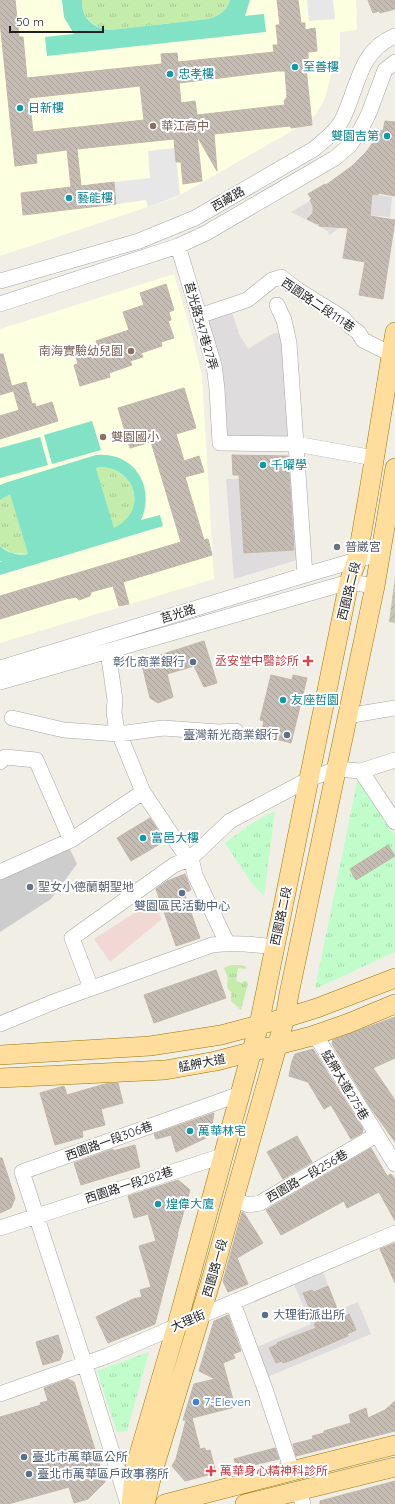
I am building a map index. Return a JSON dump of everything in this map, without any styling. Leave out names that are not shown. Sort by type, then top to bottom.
[{"type":"main road","name":"西園路二段","points":[[252,1053],[259,1025],[349,582],[356,560],[370,491],[374,458],[393,356],[395,332]]},
{"type":"main road","name":"西園路二段","points":[[281,1031],[375,586],[392,500],[395,468]]},
{"type":"main road","name":"艋舺大道","points":[[0,1078],[165,1070],[252,1053],[281,1031],[317,1008],[395,978]]},
{"type":"main road","name":"艋舺大道","points":[[3,1052],[150,1046],[221,1035],[259,1025],[281,1031],[312,1036],[395,1004]]},
{"type":"main road","name":"西園路一段","points":[[145,1504],[153,1471],[234,1200],[281,1031]]},
{"type":"main road","name":"西園路一段","points":[[129,1504],[135,1468],[177,1325],[222,1156],[252,1053]]},
{"type":"main road","points":[[165,1504],[395,1446]]},
{"type":"main road","points":[[245,1504],[300,1497],[395,1467]]},
{"type":"street","name":"西藏路","points":[[0,281],[139,241],[195,218],[314,149],[331,134],[341,122],[364,62],[382,43],[395,36]]},
{"type":"street","name":"西藏路","points":[[0,304],[178,246],[206,233],[335,158],[349,146],[360,131],[369,113],[385,70],[395,62]]},
{"type":"street","name":"莒光路347巷27弄","points":[[178,246],[214,366],[217,389],[220,444],[296,444],[374,458]]},
{"type":"street","name":"西園路二段111巷","points":[[198,316],[246,300],[272,280],[281,277],[298,290],[343,318],[358,332],[363,340],[393,356]]},
{"type":"street","points":[[278,305],[284,320],[288,343],[305,575]]},
{"type":"street","name":"莒光路","points":[[0,668],[305,575],[356,560],[380,556]]},
{"type":"street","points":[[349,582],[375,586]]},
{"type":"street","name":"莒光路","points":[[0,682],[349,582]]},
{"type":"street","points":[[108,651],[115,700],[114,712],[116,726],[143,792],[184,853],[191,858],[195,875],[227,943]]},
{"type":"street","points":[[347,716],[395,708]]},
{"type":"street","points":[[12,718],[64,730],[120,734],[163,728],[219,732],[236,731]]},
{"type":"street","points":[[0,762],[5,757],[36,760],[71,840]]},
{"type":"street","points":[[91,988],[72,938],[174,865],[191,858],[230,821],[309,779],[337,769],[361,771],[395,760]]},
{"type":"street","points":[[361,771],[395,822]]},
{"type":"street","points":[[0,872],[71,840],[143,792]]},
{"type":"street","points":[[0,1025],[91,988],[212,945],[227,943],[274,947]]},
{"type":"street","name":"艋舺大道275巷","points":[[312,1036],[319,1041],[376,1136],[395,1164]]},
{"type":"street","name":"西園路一段306巷","points":[[36,1216],[22,1172],[240,1094]]},
{"type":"street","name":"西園路一段256巷","points":[[234,1200],[249,1205],[260,1203],[376,1136]]},
{"type":"street","name":"西園路一段282巷","points":[[0,1228],[222,1156]]},
{"type":"street","name":"西園路一段","points":[[36,1216],[129,1504]]},
{"type":"street","name":"大理街","points":[[0,1394],[85,1365],[395,1233]]},
{"type":"street","points":[[233,1303],[265,1389],[292,1471]]},
{"type":"shaded area","name":"華江高中","points":[[0,0],[356,0],[357,30],[340,32],[340,55],[332,72],[325,98],[317,113],[312,118],[312,126],[299,127],[175,198],[0,256]]},
{"type":"shaded area","points":[[307,0],[333,0],[335,19],[309,21]]},
{"type":"shaded area","points":[[175,148],[180,195],[148,207],[146,200],[117,204],[114,182],[150,178],[148,151]]},
{"type":"shaded area","points":[[327,183],[369,194],[392,197],[390,217],[354,214],[350,221],[329,235],[328,231],[291,212],[310,201],[311,199],[308,194]]},
{"type":"shaded area","name":"雙園國小","points":[[174,274],[202,375],[214,579],[0,643],[0,329]]},
{"type":"shaded area","points":[[232,312],[239,334],[248,349],[274,333],[282,333],[289,437],[227,437],[222,366],[208,321]]},
{"type":"shaded area","points":[[294,478],[300,559],[234,579],[226,479]]},
{"type":"shaded area","points":[[395,577],[395,623],[389,622]]},
{"type":"shaded area","name":"聖女小德蘭朝聖地","points":[[67,843],[77,864],[51,899],[0,932],[0,875]]},
{"type":"shaded area","points":[[153,901],[162,919],[110,962],[94,939]]},
{"type":"shaded area","points":[[323,1272],[338,1310],[358,1302],[371,1334],[267,1377],[255,1348],[311,1324],[294,1284]]},
{"type":"green space","points":[[62,0],[82,0],[84,12],[89,21],[98,27],[110,30],[208,19],[222,12],[229,4],[230,0],[250,0],[245,16],[264,14],[266,32],[47,56],[45,37],[74,34],[64,17]]},
{"type":"green space","points":[[82,0],[230,0],[227,7],[222,12],[208,19],[110,30],[98,27],[89,21],[82,6]]},
{"type":"green space","points":[[92,421],[101,450],[52,464],[44,435]]},
{"type":"green space","points":[[40,437],[48,465],[0,478],[0,448]]},
{"type":"green space","points":[[96,455],[109,455],[121,459],[131,465],[143,484],[146,495],[145,508],[141,520],[160,515],[163,526],[0,575],[0,562],[2,562],[0,561],[0,546],[20,555],[28,554],[10,494],[0,500],[0,485]],"holes":[[[102,467],[114,470],[124,476],[130,483],[134,493],[134,502],[131,512],[124,521],[114,528],[96,468]]]},
{"type":"green space","points":[[102,467],[114,470],[124,476],[130,483],[134,493],[134,503],[131,513],[124,522],[114,529],[96,468]]},
{"type":"green space","points":[[10,493],[28,554],[11,553],[0,546],[0,500]]},
{"type":"green space","points":[[358,777],[395,835],[395,952],[315,989]]},
{"type":"green space","points":[[275,811],[264,896],[251,882],[225,843],[252,823]]},
{"type":"green space","points":[[231,965],[246,967],[246,969],[238,968],[236,981],[242,983],[243,981],[246,981],[248,983],[241,1010],[231,1001],[231,992],[227,988],[228,978],[224,968]]},
{"type":"green space","points":[[149,1352],[127,1431],[117,1432],[97,1371]]},
{"type":"building","points":[[0,0],[15,0],[19,37],[23,37],[27,78],[162,64],[161,54],[177,53],[178,62],[274,52],[273,45],[278,45],[276,25],[280,25],[277,0],[298,0],[301,23],[305,23],[305,30],[315,28],[317,51],[308,52],[308,59],[305,59],[312,125],[214,134],[217,171],[197,136],[202,181],[183,184],[181,162],[176,162],[174,139],[77,149],[81,186],[114,182],[116,204],[23,215],[21,193],[71,187],[67,150],[36,154],[37,163],[15,166],[0,22]],"holes":[[[285,71],[287,97],[284,101],[285,105],[197,115],[195,101],[181,103],[179,83]],[[140,86],[144,120],[33,132],[29,98]]]},
{"type":"building","points":[[368,0],[395,0],[395,9],[380,13],[379,11],[373,13]]},
{"type":"building","points":[[385,121],[395,122],[395,196],[378,193],[378,195],[372,194],[370,216],[395,220],[383,299],[359,295],[365,262],[343,258],[348,228],[319,226],[320,224],[307,219],[313,213],[313,206],[310,200],[312,199],[308,194],[325,184],[326,185],[352,166],[367,151],[374,141],[378,141],[380,130],[383,131]]},
{"type":"building","name":"南海實驗幼兒園","points":[[166,284],[174,310],[169,312],[171,320],[168,321],[174,338],[161,342],[162,346],[141,353],[143,357],[130,361],[132,365],[109,373],[110,377],[80,386],[74,365],[78,364],[76,357],[99,350],[96,341],[129,330],[123,312],[144,305],[140,293]]},
{"type":"building","points":[[0,354],[3,354],[13,391],[0,395]]},
{"type":"building","points":[[26,382],[32,404],[35,403],[36,407],[52,402],[58,421],[0,439],[0,416],[19,410],[12,386]]},
{"type":"building","points":[[184,388],[196,428],[176,434],[184,461],[199,456],[204,472],[185,477],[204,540],[208,539],[212,555],[123,582],[129,604],[119,606],[113,586],[91,592],[90,596],[79,600],[76,597],[66,599],[0,619],[0,596],[181,542],[151,442],[130,448],[118,408]]},
{"type":"building","points":[[232,455],[288,456],[294,550],[244,553],[239,475],[233,475]]},
{"type":"building","points":[[204,641],[217,683],[204,687],[194,666],[167,674],[173,697],[158,703],[150,698],[141,661]]},
{"type":"building","name":"友座哲園","points":[[271,675],[292,680],[293,675],[307,678],[291,743],[261,735],[264,721],[260,720]]},
{"type":"building","name":"富邑大樓","points":[[150,818],[165,841],[131,861],[117,838]]},
{"type":"building","points":[[388,845],[395,856],[356,880],[350,869]]},
{"type":"building","points":[[185,874],[191,890],[184,893],[200,938],[176,946],[156,889],[167,881]]},
{"type":"building","points":[[216,970],[226,998],[154,1023],[144,995]]},
{"type":"building","points":[[395,1017],[395,1058],[373,1068],[395,1100],[395,1142],[370,1107],[332,1044],[333,1040]]},
{"type":"building","points":[[313,1049],[363,1129],[362,1133],[351,1139],[331,1105],[324,1109],[308,1082],[289,1076],[295,1054]]},
{"type":"building","points":[[118,1083],[123,1103],[101,1109],[105,1125],[82,1131],[83,1137],[55,1145],[40,1093],[64,1086],[67,1095],[105,1084]]},
{"type":"building","name":"萬華林宅","points":[[214,1113],[210,1136],[176,1152],[171,1135],[156,1139],[154,1134]]},
{"type":"building","points":[[297,1136],[312,1162],[283,1179],[267,1152]]},
{"type":"building","points":[[135,1145],[140,1167],[81,1185],[74,1163],[113,1149],[113,1151]]},
{"type":"building","points":[[371,1148],[387,1176],[391,1174],[395,1179],[395,1221],[379,1192],[347,1208],[344,1201],[281,1235],[266,1210]]},
{"type":"building","points":[[0,1158],[2,1158],[15,1198],[11,1208],[0,1213]]},
{"type":"building","points":[[178,1180],[190,1190],[177,1235],[178,1234],[155,1324],[108,1343],[96,1317],[133,1299],[142,1297],[140,1290],[151,1287],[139,1246],[156,1241],[148,1214],[134,1218],[128,1196]]},
{"type":"building","points":[[242,1212],[263,1243],[237,1258],[248,1284],[228,1292],[223,1281]]},
{"type":"building","points":[[395,1243],[395,1283],[380,1249]]},
{"type":"building","points":[[328,1286],[340,1316],[343,1314],[344,1317],[349,1314],[356,1330],[347,1334],[348,1336],[292,1360],[283,1363],[282,1361],[276,1363],[269,1348],[278,1344],[277,1343],[316,1328],[314,1324],[316,1324],[303,1293],[312,1290],[314,1292]]},
{"type":"building","points":[[228,1315],[241,1351],[233,1354],[235,1358],[223,1363],[235,1407],[192,1418],[200,1449],[205,1448],[206,1451],[210,1450],[216,1473],[185,1481],[172,1466],[176,1459],[186,1420],[183,1420],[194,1384],[215,1379],[199,1371],[214,1321]]},
{"type":"building","points":[[58,1335],[63,1352],[60,1360],[43,1365],[36,1342]]},
{"type":"building","points":[[68,1379],[74,1382],[105,1482],[88,1499],[74,1503],[69,1487],[8,1504],[0,1504],[0,1417],[41,1405],[40,1403],[48,1401],[44,1388]]},
{"type":"building","points":[[395,1401],[395,1431],[296,1456],[293,1444],[313,1439],[312,1436],[351,1423],[349,1415],[366,1408],[368,1418],[385,1410]]},
{"type":"building","points":[[275,1448],[279,1459],[237,1469],[234,1459]]},
{"type":"building","points":[[395,1481],[395,1504],[320,1504],[320,1501]]},
{"type":"place","name":"至善樓","points":[[295,67]]},
{"type":"place","name":"忠孝樓","points":[[170,74]]},
{"type":"place","name":"日新樓","points":[[20,108]]},
{"type":"place","name":"華江高中","points":[[153,126]]},
{"type":"place","name":"雙園吉第","points":[[387,136]]},
{"type":"place","name":"藝能樓","points":[[69,198]]},
{"type":"place","name":"南海實驗幼兒園","points":[[131,351]]},
{"type":"place","name":"雙園國小","points":[[103,437]]},
{"type":"place","name":"千曜學","points":[[263,465]]},
{"type":"place","name":"普崴宮","points":[[337,547]]},
{"type":"place","name":"丞安堂中醫診所","points":[[308,661]]},
{"type":"place","name":"彰化商業銀行","points":[[193,662]]},
{"type":"place","name":"友座哲園","points":[[283,700]]},
{"type":"place","name":"臺灣新光商業銀行","points":[[287,735]]},
{"type":"place","name":"富邑大樓","points":[[143,838]]},
{"type":"place","name":"聖女小德蘭朝聖地","points":[[30,887]]},
{"type":"place","name":"雙園區民活動中心","points":[[182,893]]},
{"type":"place","name":"萬華林宅","points":[[190,1131]]},
{"type":"place","name":"煌偉大廈","points":[[158,1204]]},
{"type":"place","name":"大理街派出所","points":[[265,1315]]},
{"type":"place","name":"7-Eleven","points":[[196,1402]]},
{"type":"place","name":"臺北市萬華區公所","points":[[24,1457]]},
{"type":"place","name":"萬華身心精神科診所","points":[[211,1471]]},
{"type":"place","name":"臺北市萬華區戶政事務所","points":[[29,1474]]}]
